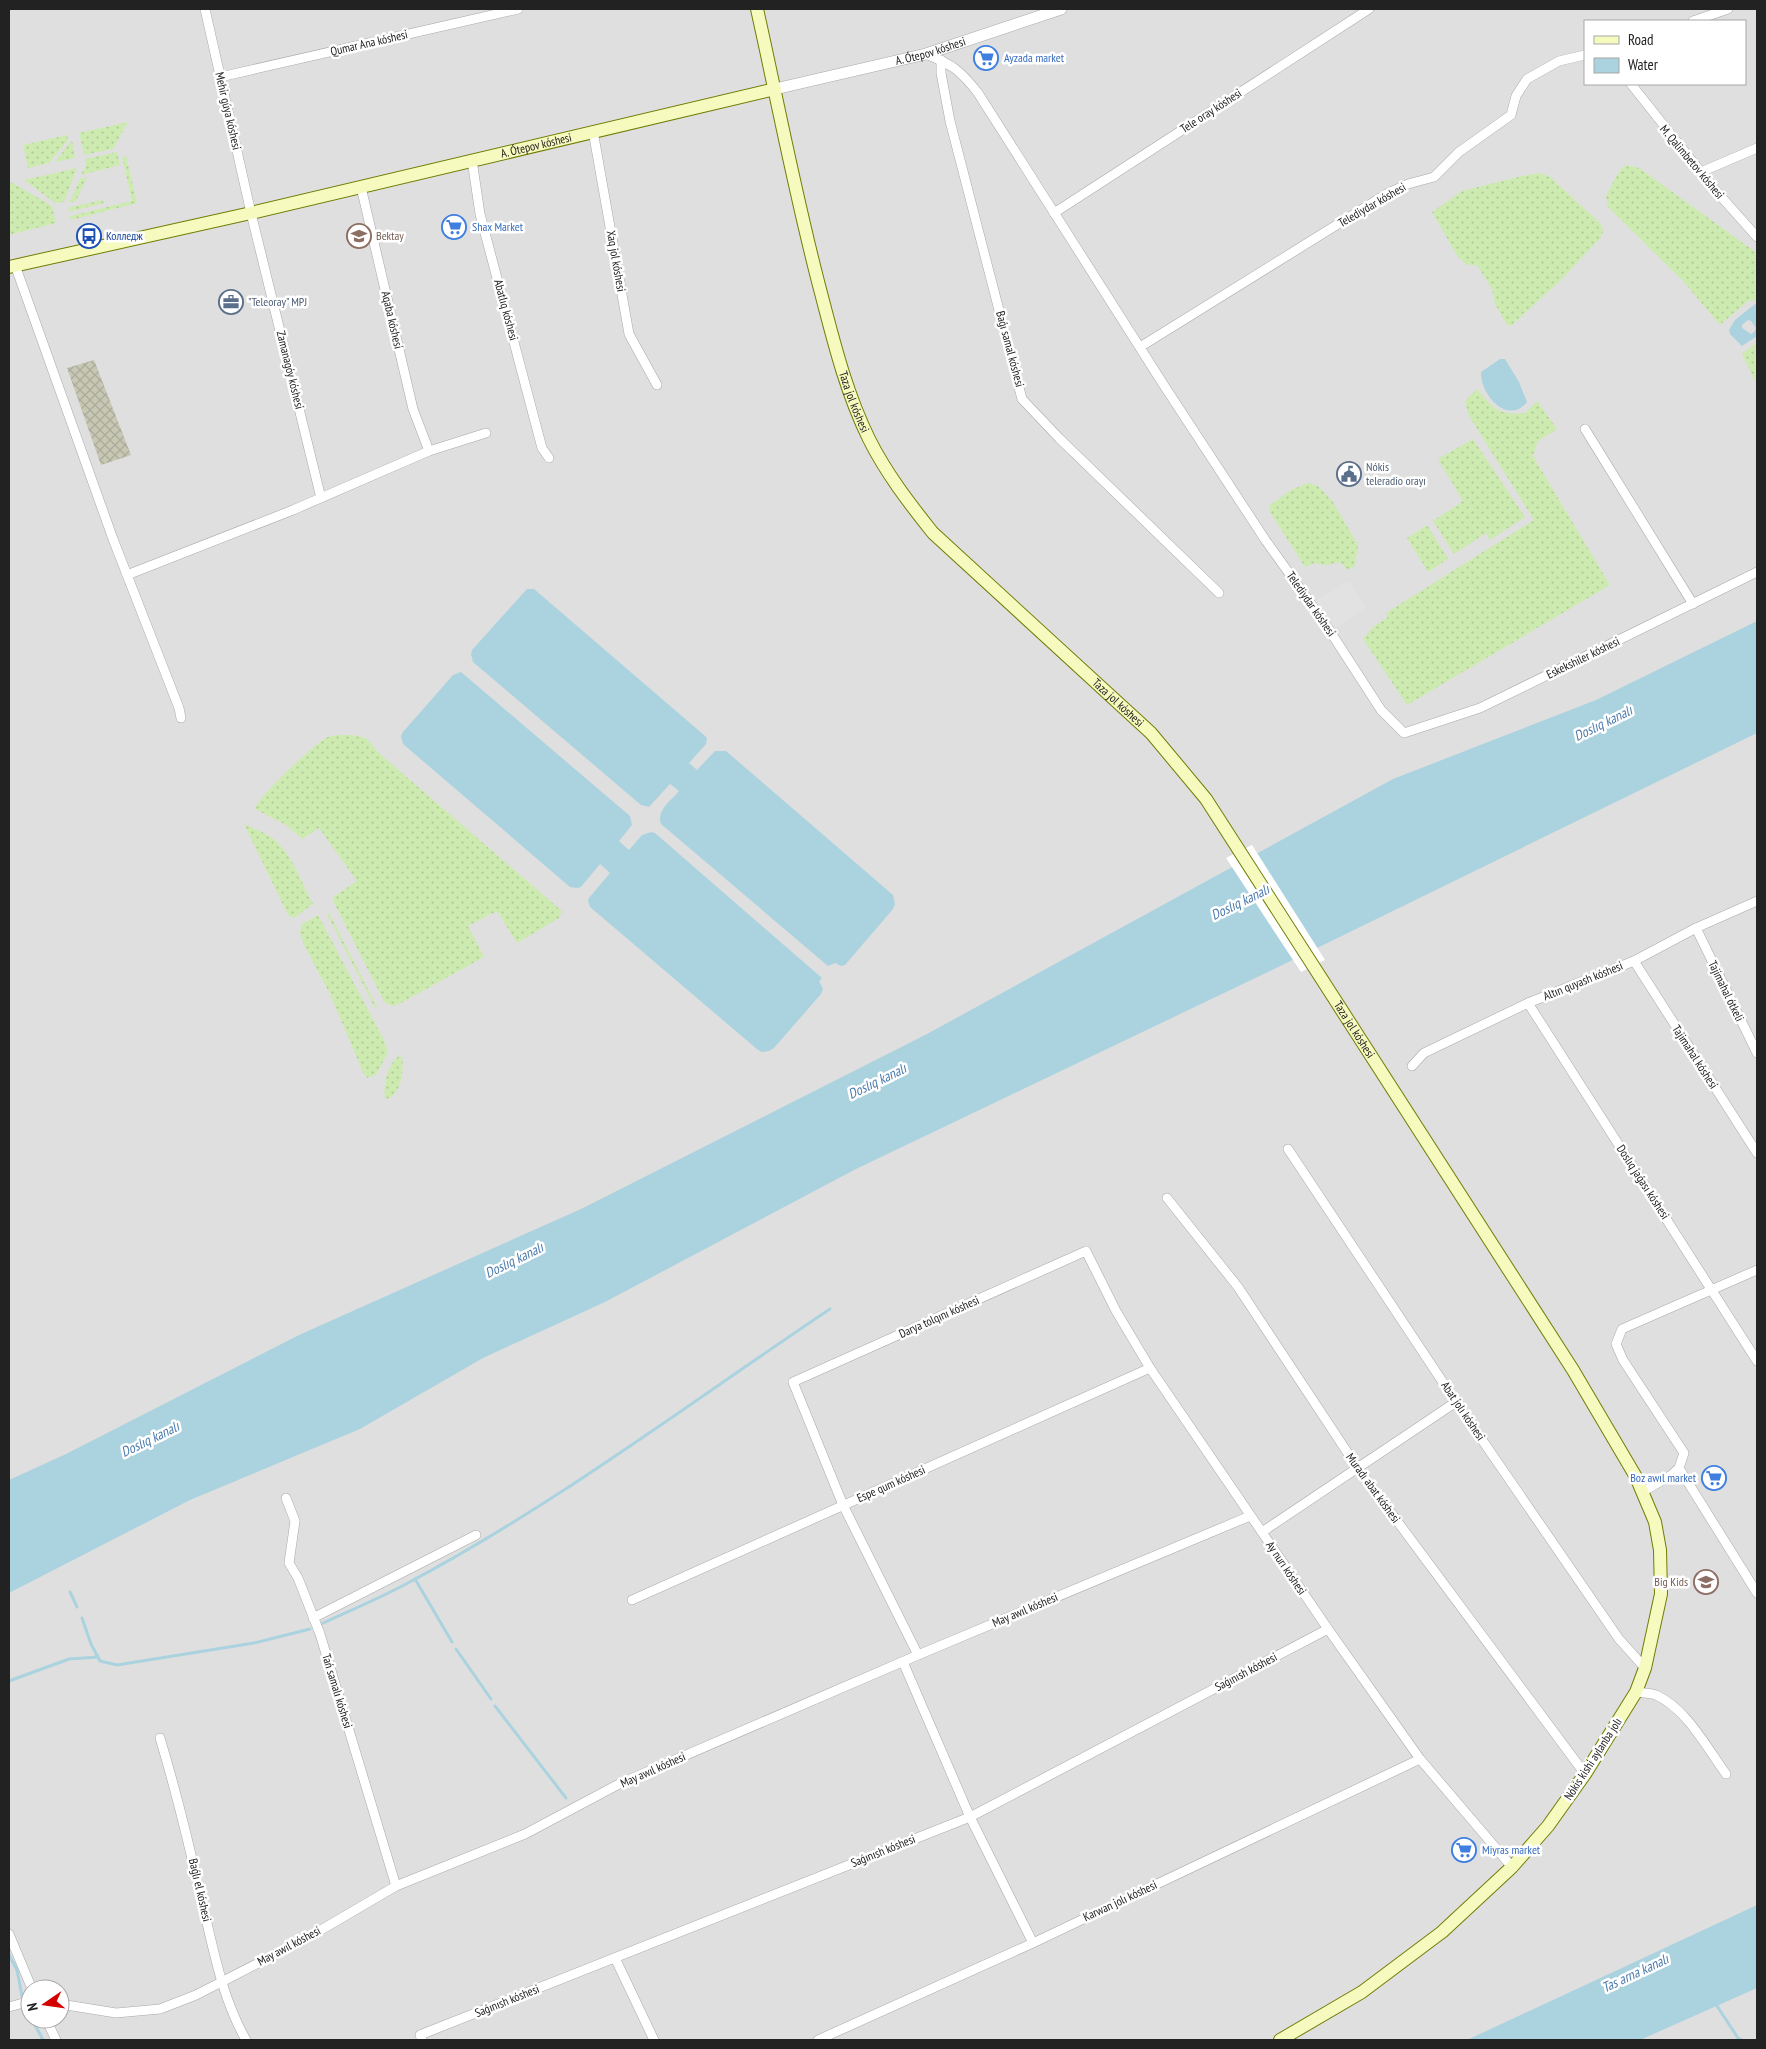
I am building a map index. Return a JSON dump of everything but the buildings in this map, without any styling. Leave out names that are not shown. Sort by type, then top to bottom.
[{"type":"main road","name":"Taza jol kóshesi","points":[[757,9],[810,249],[840,367],[851,399],[880,461],[933,532],[1151,733],[1206,799],[1573,1370]]},
{"type":"main road","name":"A. Ótepov kóshesi","points":[[12,266],[251,213],[775,89]]},
{"type":"main road","name":"Nókis kishi aylanba jolı","points":[[1280,2040],[1362,1992],[1442,1932],[1512,1867],[1548,1826],[1586,1774],[1636,1692],[1645,1668],[1662,1594],[1660,1550],[1655,1522],[1636,1477],[1573,1370]]},
{"type":"street","name":"Mehir gúyа kóshesi","points":[[205,9],[251,213]]},
{"type":"street","name":"Qumar Ana kóshesi","points":[[220,77],[518,9]]},
{"type":"street","name":"A. Ótepov kóshesi","points":[[775,89],[926,54],[1061,9]]},
{"type":"street","name":"Tele oray kóshesi","points":[[1054,213],[1369,9]]},
{"type":"street","points":[[1696,20],[1728,9]]},
{"type":"street","name":"Telediydar kóshesi","points":[[926,54],[962,72],[978,93],[1266,541],[1330,632],[1381,710],[1404,733]]},
{"type":"street","name":"Telediydar kóshesi","points":[[1140,347],[1388,194],[1408,184],[1434,177],[1459,152],[1511,115],[1516,96],[1527,79],[1559,61],[1584,55]]},
{"type":"street","name":"Baǵı samal kóshesi","points":[[941,60],[940,73],[950,122],[1022,399],[1059,438],[1219,593]]},
{"type":"street","name":"M. Qalimbetov kóshesi","points":[[1632,85],[1658,120],[1757,237]]},
{"type":"street","name":"Xaq jol kóshesi","points":[[593,131],[630,334],[657,385]]},
{"type":"street","points":[[1701,172],[1757,148]]},
{"type":"street","name":"Abatlıq kóshesi","points":[[472,160],[480,214],[542,448],[549,458]]},
{"type":"street","name":"Aqaba kóshesi","points":[[361,186],[413,408],[430,451]]},
{"type":"street","name":"Zamanagóy kóshesi","points":[[251,213],[321,498]]},
{"type":"street","points":[[12,266],[127,575],[179,708],[181,718]]},
{"type":"street","points":[[1585,429],[1693,604]]},
{"type":"street","points":[[127,575],[321,498],[430,451],[486,433]]},
{"type":"street","name":"Eskekshiler kóshesi","points":[[1404,733],[1480,708],[1757,572]]},
{"type":"street","name":"Altın quyash kóshesi","points":[[1412,1066],[1424,1054],[1528,1003],[1634,961],[1696,928],[1757,901]]},
{"type":"street","name":"Tajimahal ótkeli","points":[[1696,928],[1757,1053]]},
{"type":"street","name":"Tajimahal kóshesi","points":[[1634,961],[1757,1153]]},
{"type":"street","name":"Doslıq jaǵası kóshesi","points":[[1528,1003],[1757,1361]]},
{"type":"street","name":"Abat jolı kóshesi","points":[[1288,1149],[1456,1402],[1620,1639],[1645,1668]]},
{"type":"street","name":"Muradı abat kóshesi","points":[[1167,1198],[1238,1287],[1357,1467],[1586,1774]]},
{"type":"street","name":"Ay nurı kóshesi","points":[[1086,1251],[1116,1311],[1150,1368],[1328,1630],[1420,1759],[1512,1867]]},
{"type":"street","name":"Darya tolqını kóshesi","points":[[843,1505],[793,1382],[1086,1251]]},
{"type":"street","points":[[1642,1492],[1670,1476],[1679,1468],[1684,1453],[1619,1352],[1616,1344],[1622,1329],[1757,1270]]},
{"type":"street","name":"Espe qum kóshesi","points":[[632,1600],[1150,1368]]},
{"type":"street","points":[[1262,1532],[1456,1402]]},
{"type":"street","points":[[1679,1468],[1757,1593]]},
{"type":"street","name":"Tań samalı kóshesi","points":[[286,1498],[295,1521],[290,1563],[298,1578],[313,1618],[396,1886]]},
{"type":"street","points":[[843,1505],[918,1655]]},
{"type":"street","name":"May awıl kóshesi","points":[[70,2006],[116,2013],[160,2009],[196,1995],[309,1937],[396,1886],[525,1834],[619,1784],[918,1655],[1250,1516]]},
{"type":"street","points":[[313,1618],[476,1535]]},
{"type":"street","name":"Saǵınısh kóshesi","points":[[421,2038],[614,1958],[970,1817],[1328,1630]]},
{"type":"street","points":[[902,1662],[970,1817],[1033,1943]]},
{"type":"street","points":[[1636,1692],[1654,1694],[1667,1701],[1683,1714],[1726,1774]]},
{"type":"street","name":"Baǵlı el kóshesi","points":[[160,1738],[180,1805],[221,1982],[236,2022],[246,2040]]},
{"type":"street","name":"Karwan jolı kóshesi","points":[[818,2040],[1033,1943],[1420,1759]]},
{"type":"street","points":[[9,1934],[28,1979]]},
{"type":"street","points":[[614,1958],[654,2040]]},
{"type":"shaded area","points":[[9,9],[1757,9],[1757,2040],[9,2040]]},
{"type":"shaded area","points":[[94,360],[131,455],[101,465],[67,368]]},
{"type":"shaded area","points":[[1348,581],[1366,608],[1330,632],[1311,603]]},
{"type":"green space","points":[[128,122],[113,149],[84,155],[79,133]]},
{"type":"green space","points":[[67,135],[68,140],[49,163],[28,168],[23,145]]},
{"type":"green space","points":[[72,140],[75,158],[55,162]]},
{"type":"green space","points":[[117,152],[120,165],[81,175],[86,165],[85,159]]},
{"type":"green space","points":[[126,156],[137,203],[71,220],[70,216],[132,201],[122,157]]},
{"type":"green space","points":[[1625,165],[1639,168],[1757,253],[1757,300],[1748,301],[1720,325],[1682,280],[1608,207],[1606,196],[1618,173]]},
{"type":"green space","points":[[77,168],[64,202],[55,203],[24,180]]},
{"type":"green space","points":[[1539,173],[1549,176],[1601,224],[1603,231],[1601,237],[1562,279],[1511,326],[1507,325],[1495,304],[1492,289],[1477,265],[1467,265],[1458,257],[1432,212],[1462,191]]},
{"type":"green space","points":[[87,177],[76,201],[69,203],[80,179]]},
{"type":"green space","points":[[9,181],[52,206],[56,223],[9,235]]},
{"type":"green space","points":[[103,200],[104,203],[68,212],[70,207]]},
{"type":"green space","points":[[1757,342],[1757,385],[1742,354]]},
{"type":"green space","points":[[1477,389],[1488,402],[1503,412],[1525,413],[1537,401],[1557,429],[1538,441],[1533,456],[1610,585],[1407,705],[1363,639],[1373,627],[1388,617],[1386,613],[1534,520],[1469,416],[1465,401]]},
{"type":"green space","points":[[1473,439],[1525,517],[1490,540],[1486,533],[1454,554],[1433,521],[1463,501],[1438,459]]},
{"type":"green space","points":[[1308,483],[1318,486],[1333,502],[1358,545],[1355,566],[1347,570],[1340,562],[1326,565],[1315,563],[1305,567],[1270,512],[1269,506],[1291,490]]},
{"type":"green space","points":[[1427,525],[1448,559],[1428,572],[1407,538]]},
{"type":"green space","points":[[353,735],[366,738],[380,754],[562,911],[559,918],[517,943],[497,911],[468,926],[484,957],[401,1003],[392,1006],[385,1003],[334,903],[333,898],[335,896],[357,881],[319,828],[302,839],[286,825],[255,809],[275,784],[320,742],[332,736]]},
{"type":"green space","points":[[244,824],[275,840],[297,870],[313,904],[294,918],[288,915]]},
{"type":"green space","points":[[329,913],[377,1007],[375,1008],[327,914]]},
{"type":"green space","points":[[318,915],[384,1040],[388,1052],[376,1075],[367,1078],[330,994],[304,945],[300,932],[302,924]]},
{"type":"green space","points":[[399,1056],[402,1057],[402,1076],[398,1089],[395,1094],[385,1099],[387,1076],[391,1065]]},
{"type":"water","points":[[1757,304],[1757,336],[1742,346],[1730,334],[1729,330],[1735,320]],"holes":[[[1748,320],[1756,328],[1751,334],[1742,328],[1742,325]]]},
{"type":"water","points":[[1500,359],[1505,359],[1519,382],[1527,402],[1519,409],[1511,411],[1503,409],[1496,404],[1485,389],[1481,372]]},
{"type":"water","points":[[527,589],[534,589],[707,738],[706,744],[689,763],[697,770],[715,751],[726,751],[893,895],[895,904],[893,909],[845,965],[841,966],[835,963],[828,966],[661,824],[662,810],[679,791],[670,784],[649,807],[641,805],[473,662],[472,650]]},
{"type":"water","name":"Doslıq kanalı","points":[[1757,621],[1757,733],[1270,971],[856,1169],[605,1302],[483,1358],[360,1429],[190,1500],[9,1593],[9,1480],[66,1454],[299,1335],[581,1209],[927,1034],[1393,779],[1596,700]]},
{"type":"water","points":[[461,672],[630,816],[632,825],[619,841],[629,850],[642,835],[651,832],[655,833],[822,978],[819,981],[823,989],[821,994],[774,1048],[762,1052],[758,1050],[590,907],[589,898],[610,873],[600,864],[581,887],[570,887],[403,744],[401,736],[403,732],[453,675]]},
{"type":"water","name":"Tas arna kanalı","points":[[1757,1905],[1757,1988],[1640,2040],[1467,2040]]},
{"type":"pier","points":[[1252,845],[1325,960],[1301,972],[1226,858]]},
{"type":"waterway","points":[[321,1624],[406,1584],[516,1521],[622,1452],[830,1309]]},
{"type":"waterway","points":[[415,1579],[452,1642]]},
{"type":"waterway","points":[[70,1592],[77,1607]]},
{"type":"waterway","points":[[82,1618],[91,1644],[100,1661],[117,1665],[254,1643],[310,1629]]},
{"type":"waterway","points":[[456,1649],[491,1699]]},
{"type":"waterway","points":[[9,1681],[69,1659],[98,1657]]},
{"type":"waterway","points":[[495,1706],[566,1798]]},
{"type":"waterway","points":[[9,1955],[17,1970],[20,1986]]},
{"type":"waterway","points":[[1717,2006],[1738,2038],[1742,2040]]},
{"type":"waterway","points":[[37,2029],[43,2040]]},
{"type":"place","name":"Ayzada market","points":[[986,58]]},
{"type":"place","name":"Shax Market","points":[[454,227]]},
{"type":"place","name":"Колледж","points":[[89,236]]},
{"type":"place","name":"Bektay","points":[[359,236]]},
{"type":"place","name":"\"Teleoray\" MPJ","points":[[231,302]]},
{"type":"place","name":"Nókis teleradio orayı","points":[[1349,474]]},
{"type":"place","name":"Boz awıl market","points":[[1714,1478]]},
{"type":"place","name":"Big Kids","points":[[1706,1582]]},
{"type":"place","name":"Miyras market","points":[[1464,1850]]}]
